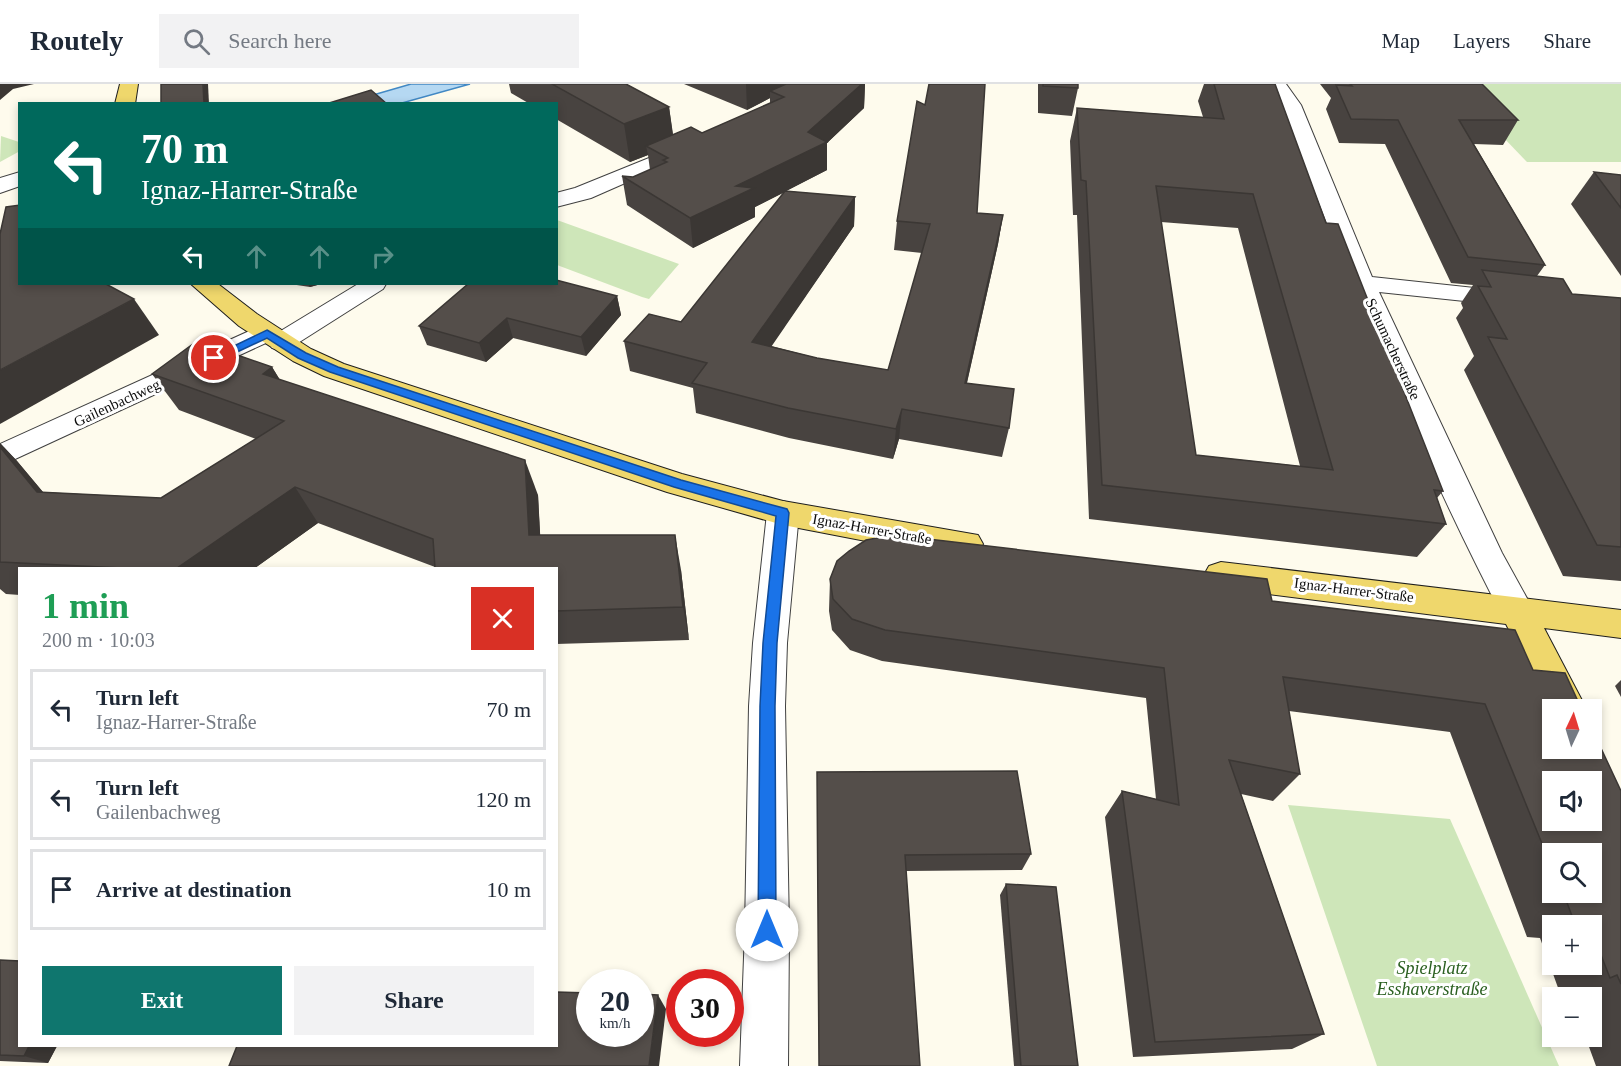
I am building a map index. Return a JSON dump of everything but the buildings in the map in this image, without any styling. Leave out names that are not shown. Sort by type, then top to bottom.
[{"type":"main road","points":[[126,102],[129,84]]},
{"type":"main road","name":"Ignaz-Harrer-Straße","points":[[204,285],[274,338],[302,356],[334,370],[439,406],[678,484],[783,513],[897,535],[999,548]]},
{"type":"main road","name":"Ignaz-Harrer-Straße","points":[[1198,572],[1621,624]]},
{"type":"main road","points":[[1517,611],[1563,699]]},
{"type":"street","name":"Schumacherstraße","points":[[1272,86],[1291,105],[1362,283],[1487,556],[1517,611]]},
{"type":"street","points":[[558,199],[583,193],[712,137]]},
{"type":"street","points":[[0,186],[18,179]]},
{"type":"street","points":[[1362,283],[1539,301]]},
{"type":"street","name":"Gailenbachweg","points":[[0,456],[274,338],[372,285]]},
{"type":"street","points":[[764,1066],[770,643],[783,513]]},
{"type":"green space","points":[[1452,84],[1621,84],[1621,162],[1527,162]]},
{"type":"green space","points":[[1,136],[18,142],[18,152],[0,162]]},
{"type":"green space","points":[[558,220],[679,264],[649,299],[558,265]]},
{"type":"green space","name":"Spielplatz Esshaverstraße","points":[[1288,805],[1450,819],[1542,1027],[1542,1047],[1551,1047],[1559,1066],[1377,1066]]},
{"type":"water","points":[[411,84],[470,84],[406,102],[349,102]]},
{"type":"route","points":[[214,358],[267,333],[302,356],[334,370],[678,484],[783,513],[770,643],[767,930]]}]
